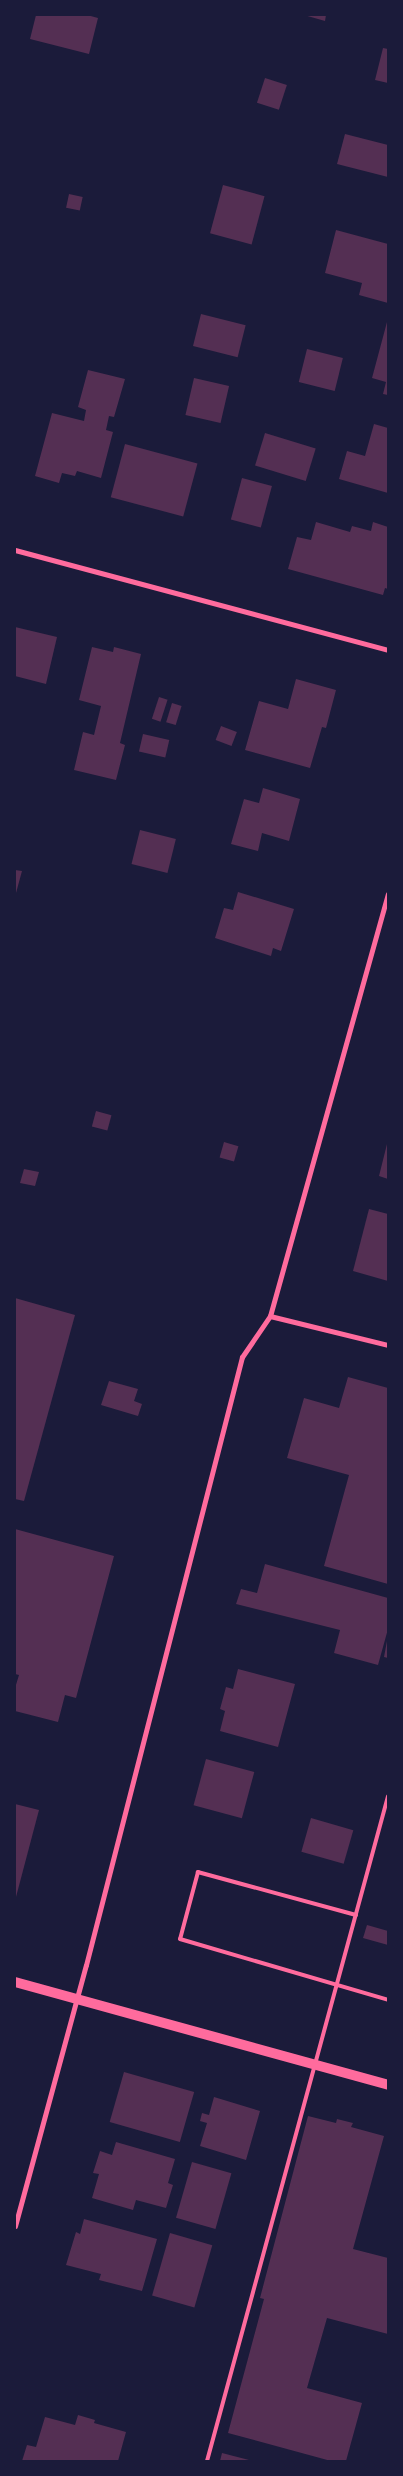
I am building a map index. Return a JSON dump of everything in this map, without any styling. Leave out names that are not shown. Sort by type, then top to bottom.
[{"type":"main road","points":[[15,1982],[77,1997],[388,2084]]},
{"type":"street","points":[[15,550],[388,650]]},
{"type":"street","points":[[15,2226],[77,1997],[242,1357],[270,1316],[388,894]]},
{"type":"street","points":[[270,1316],[388,1345]]},
{"type":"lane","points":[[207,2461],[388,1796]]},
{"type":"lane","points":[[356,1915],[198,1872],[180,1939],[388,2000]]},
{"type":"building","points":[[36,15],[87,15],[98,18],[89,54],[30,39]]},
{"type":"building","points":[[304,15],[326,15],[325,21]]},
{"type":"building","points":[[383,48],[388,49],[388,83],[375,80]]},
{"type":"building","points":[[265,78],[287,85],[279,110],[257,103]]},
{"type":"building","points":[[345,134],[388,145],[388,177],[337,164]]},
{"type":"building","points":[[223,185],[265,196],[252,244],[210,233]]},
{"type":"building","points":[[69,194],[83,197],[80,211],[66,208]]},
{"type":"building","points":[[336,230],[388,244],[388,303],[359,295],[362,283],[325,273]]},
{"type":"building","points":[[201,314],[246,325],[238,357],[193,346]]},
{"type":"building","points":[[387,322],[388,395],[383,394],[386,382],[372,378]]},
{"type":"building","points":[[307,349],[343,358],[335,391],[299,382]]},
{"type":"building","points":[[88,370],[125,379],[114,417],[109,416],[106,430],[113,432],[101,478],[77,471],[75,476],[62,473],[59,483],[35,476],[52,413],[84,421],[86,410],[78,407]]},
{"type":"building","points":[[194,378],[229,386],[221,423],[185,415]]},
{"type":"building","points":[[374,424],[388,428],[388,493],[339,479],[347,451],[365,456]]},
{"type":"building","points":[[265,433],[316,448],[306,481],[255,466]]},
{"type":"building","points":[[125,444],[197,463],[183,517],[111,497]]},
{"type":"building","points":[[242,478],[272,486],[261,528],[231,520]]},
{"type":"building","points":[[316,522],[350,532],[352,526],[371,531],[373,522],[388,527],[388,589],[385,588],[383,595],[288,569],[297,537],[311,540]]},
{"type":"building","points":[[15,627],[57,637],[46,684],[15,676]]},
{"type":"building","points":[[92,647],[113,652],[114,647],[141,654],[120,743],[125,745],[116,780],[74,770],[83,732],[94,735],[101,706],[79,700]]},
{"type":"building","points":[[296,679],[336,690],[326,728],[322,727],[310,768],[245,750],[259,701],[288,709]]},
{"type":"building","points":[[159,697],[168,700],[160,722],[152,719]]},
{"type":"building","points":[[172,703],[182,706],[176,725],[166,722]]},
{"type":"building","points":[[221,726],[237,732],[231,746],[216,740]]},
{"type":"building","points":[[143,734],[169,740],[165,758],[139,752]]},
{"type":"building","points":[[263,788],[300,799],[289,841],[262,833],[258,851],[231,844],[244,799],[259,803]]},
{"type":"building","points":[[140,830],[176,839],[167,873],[132,864]]},
{"type":"building","points":[[15,870],[22,871],[16,893],[15,893]]},
{"type":"building","points":[[238,892],[294,909],[281,951],[273,948],[271,956],[215,938],[224,908],[233,910]]},
{"type":"building","points":[[96,1111],[111,1115],[107,1131],[92,1126]]},
{"type":"building","points":[[224,1142],[238,1146],[234,1162],[220,1157]]},
{"type":"building","points":[[388,1144],[388,1179],[379,1176]]},
{"type":"building","points":[[24,1169],[39,1172],[35,1186],[20,1183]]},
{"type":"building","points":[[369,1209],[388,1214],[388,1281],[353,1271]]},
{"type":"building","points":[[15,1298],[75,1315],[24,1501],[15,1499]]},
{"type":"building","points":[[348,1377],[388,1388],[388,1584],[324,1566],[349,1475],[287,1458],[304,1398],[339,1408]]},
{"type":"building","points":[[109,1381],[138,1389],[134,1401],[142,1404],[138,1416],[101,1405]]},
{"type":"building","points":[[15,1529],[114,1556],[76,1698],[65,1695],[58,1722],[15,1711],[15,1688],[19,1675],[15,1674]]},
{"type":"building","points":[[265,1564],[388,1598],[388,1629],[378,1665],[334,1653],[340,1630],[236,1604],[241,1589],[257,1593]]},
{"type":"building","points":[[388,1641],[388,1658],[384,1657]]},
{"type":"building","points":[[238,1669],[295,1684],[278,1747],[220,1731],[225,1711],[220,1709],[226,1687],[233,1689]]},
{"type":"building","points":[[206,1759],[254,1772],[242,1818],[194,1805]]},
{"type":"building","points":[[15,1804],[39,1810],[16,1897],[15,1896]]},
{"type":"building","points":[[311,1818],[353,1830],[344,1864],[301,1852]]},
{"type":"building","points":[[367,1925],[388,1931],[388,1945],[363,1938]]},
{"type":"building","points":[[124,2072],[194,2092],[180,2142],[110,2122]]},
{"type":"building","points":[[214,2097],[260,2111],[246,2160],[200,2146],[207,2123],[200,2121],[202,2113],[209,2115]]},
{"type":"building","points":[[308,2116],[336,2123],[337,2119],[353,2123],[351,2127],[384,2136],[353,2249],[388,2258],[388,2334],[327,2318],[307,2388],[362,2403],[346,2461],[331,2461],[228,2433],[264,2299],[260,2298]]},
{"type":"building","points":[[116,2142],[175,2159],[168,2183],[173,2185],[166,2208],[136,2200],[133,2210],[92,2198],[99,2174],[93,2173],[100,2151],[112,2155]]},
{"type":"building","points":[[192,2162],[231,2173],[215,2229],[176,2218]]},
{"type":"building","points":[[84,2219],[157,2239],[142,2291],[99,2280],[101,2274],[66,2265],[76,2232],[80,2234]]},
{"type":"building","points":[[170,2233],[212,2245],[194,2308],[152,2295]]},
{"type":"building","points":[[78,2415],[95,2420],[94,2423],[126,2432],[118,2461],[22,2461],[27,2445],[36,2447],[45,2417],[75,2425]]},
{"type":"building","points":[[222,2453],[249,2460],[249,2461],[220,2461]]}]
